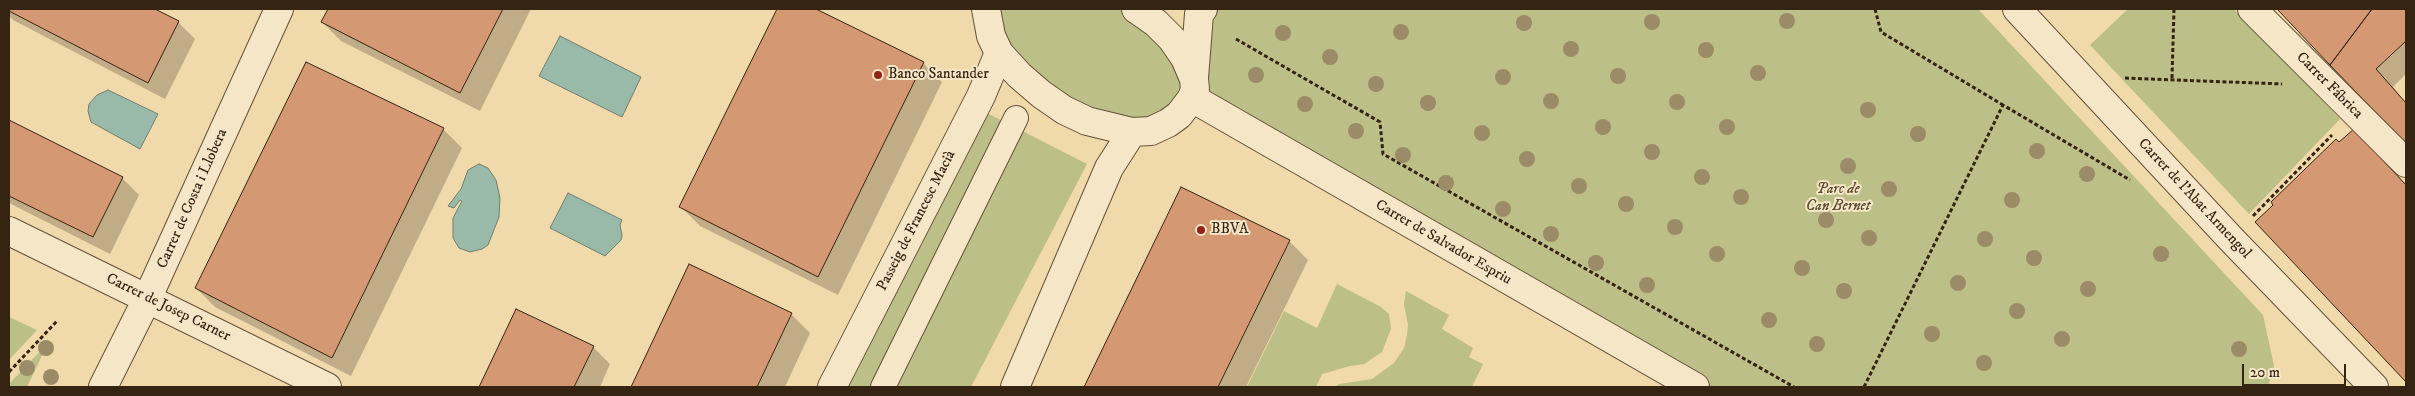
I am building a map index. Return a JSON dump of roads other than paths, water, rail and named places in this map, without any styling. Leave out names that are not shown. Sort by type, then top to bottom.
[{"type":"street","name":"Carrer de Costa i Llobera","points":[[103,387],[148,297],[279,9]]},
{"type":"street","points":[[986,9],[991,36],[999,53],[1019,75],[1064,110],[1087,121],[1132,132],[1151,130],[1168,124],[1179,115],[1193,89],[1199,14],[1203,9]]},
{"type":"street","points":[[1136,9],[1156,23],[1172,39],[1185,58],[1193,89]]},
{"type":"street","name":"Carrer de l'Abat Armengol","points":[[2017,9],[2231,239],[2374,387]]},
{"type":"street","name":"Carrer Fábrica","points":[[2252,9],[2406,163]]},
{"type":"street","name":"Passeig de Francesc Macià","points":[[832,387],[981,96],[999,53]]},
{"type":"street","name":"Carrer de Salvador Espriu","points":[[1193,89],[1695,387]]},
{"type":"street","points":[[884,387],[1001,152],[1016,118]]},
{"type":"street","points":[[1015,387],[1109,168],[1132,132]]},
{"type":"street","name":"Carrer de Josep Carner","points":[[9,231],[148,297],[327,387]]},
{"type":"place","name":"Banco Santander","points":[[878,75]]},
{"type":"place","name":"BBVA","points":[[1201,230]]},
{"type":"park label","name":"Parc de Can Bernet","points":[[1838,198]]}]
